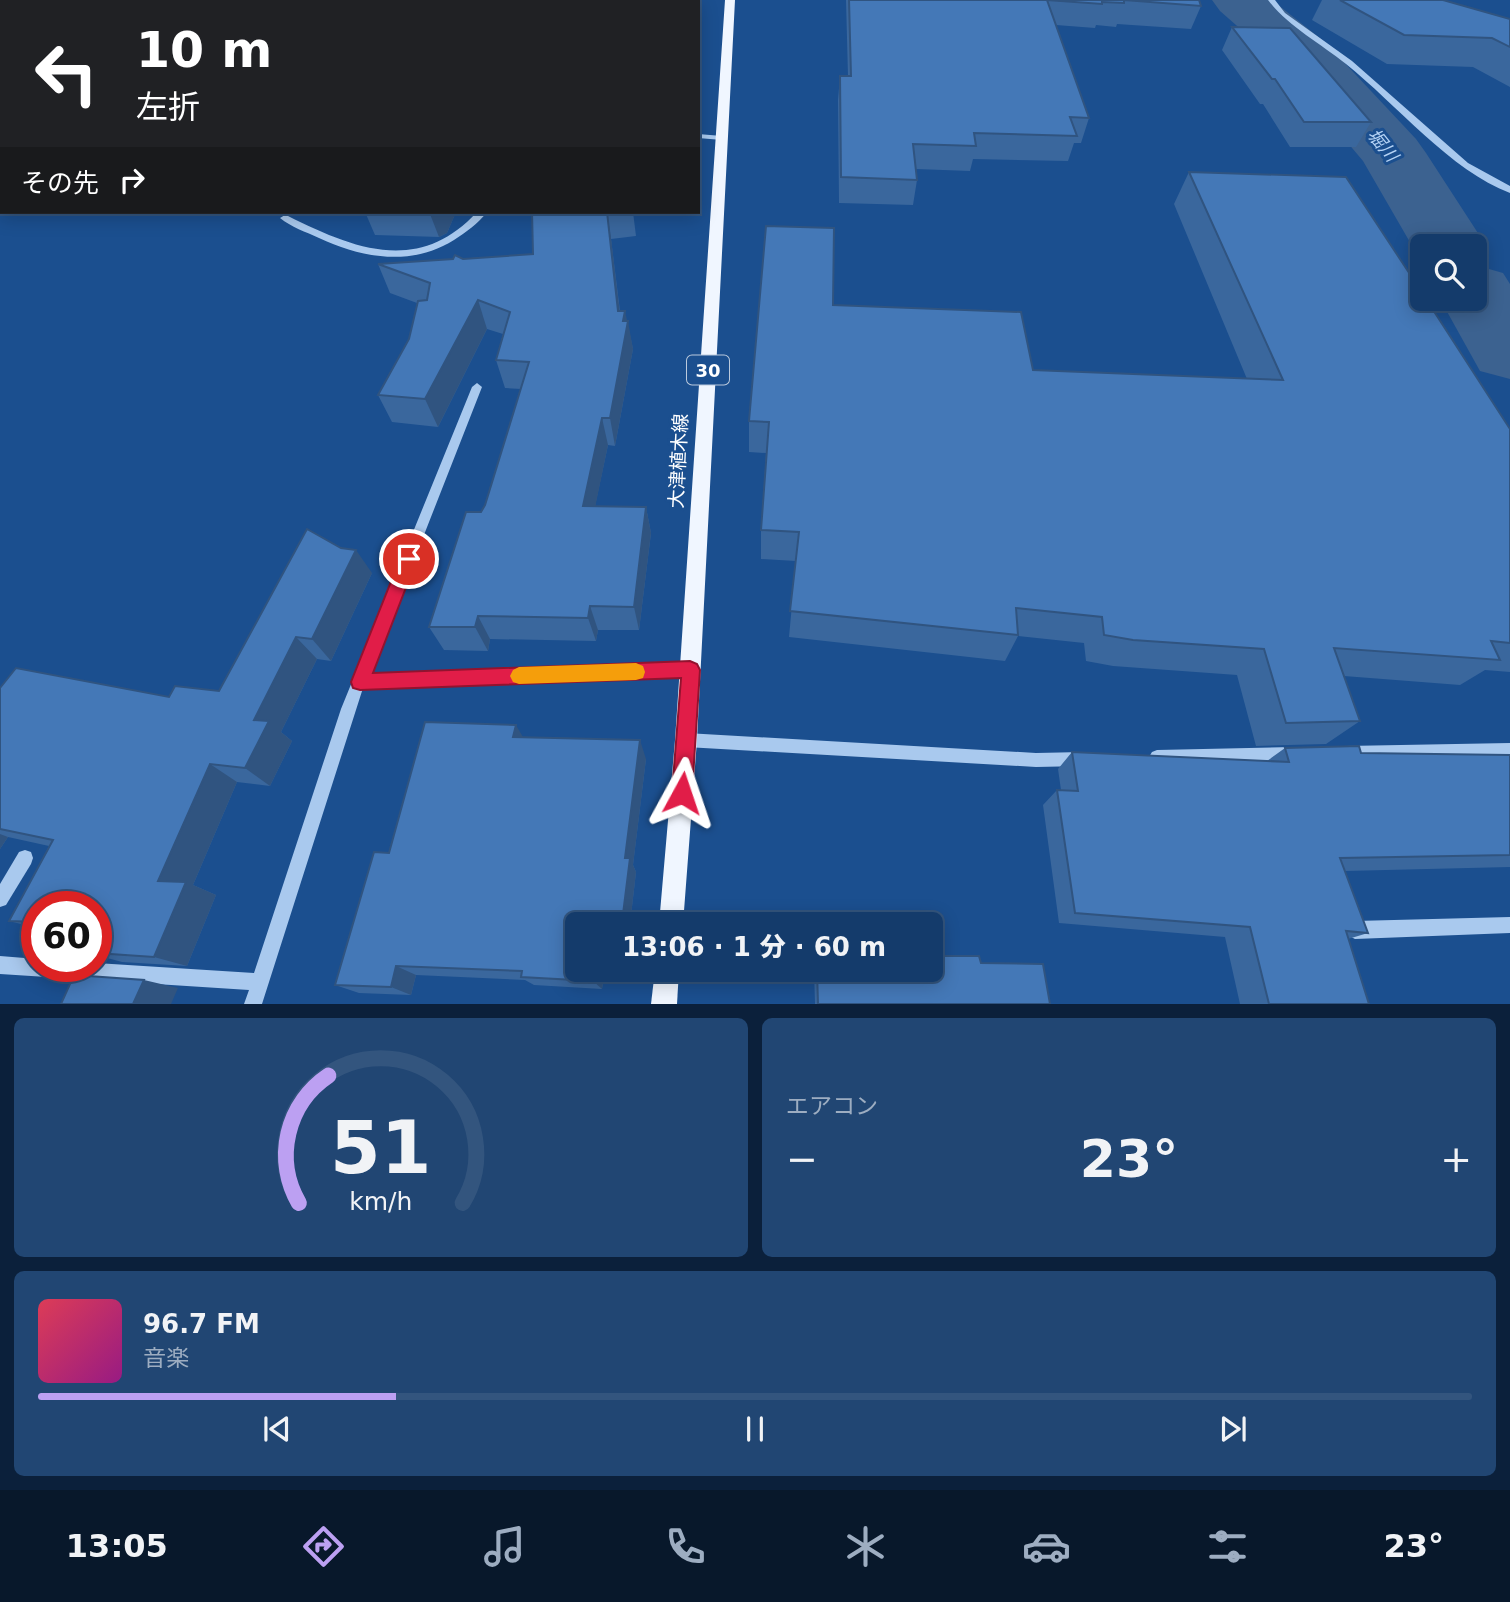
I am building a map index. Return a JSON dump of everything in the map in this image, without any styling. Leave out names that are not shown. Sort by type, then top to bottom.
[{"type":"main road","name":"大津植木線","points":[[672,912],[686,740],[730,0]]},
{"type":"main road","points":[[664,1003],[666,982]]},
{"type":"street","points":[[1271,0],[1283,14],[1349,64],[1465,165],[1510,190]]},
{"type":"street","points":[[700,136],[722,138]]},
{"type":"street","points":[[285,218],[334,243],[412,257],[447,242],[480,214]]},
{"type":"street","points":[[253,1003],[348,709],[477,387]]},
{"type":"street","points":[[360,682],[690,670]]},
{"type":"street","points":[[686,740],[1036,760],[1105,758]]},
{"type":"street","points":[[1147,757],[1510,750]]},
{"type":"street","points":[[0,899],[25,858]]},
{"type":"street","points":[[1355,930],[1510,925]]},
{"type":"street","points":[[0,965],[260,982]]},
{"type":"building","points":[[849,0],[1047,0],[1089,118],[1070,117],[1077,136],[974,133],[976,146],[913,144],[917,180],[841,177],[840,76],[851,76]]},
{"type":"building","points":[[1047,0],[1124,0],[1124,3],[1102,4]]},
{"type":"building","points":[[1124,0],[1199,0],[1201,6]]},
{"type":"building","points":[[1340,0],[1443,0],[1510,19],[1510,47],[1492,38],[1404,35]]},
{"type":"building","points":[[1232,27],[1290,28],[1371,122],[1304,122],[1275,79],[1272,79]]},
{"type":"building","points":[[1189,172],[1346,177],[1410,274],[1410,311],[1434,311],[1510,429],[1510,643],[1491,641],[1500,660],[1334,648],[1360,721],[1286,723],[1264,649],[1133,640],[1104,635],[1102,617],[1016,608],[1018,635],[790,611],[799,532],[761,530],[769,422],[749,421],[766,226],[834,228],[833,305],[1021,312],[1033,370],[1283,380]]},
{"type":"building","points":[[532,214],[607,214],[618,311],[625,311],[623,321],[628,321],[610,418],[602,418],[583,506],[646,507],[634,607],[590,606],[588,618],[478,616],[475,627],[429,627],[466,512],[481,512],[485,505],[529,362],[496,360],[510,312],[478,300],[425,399],[378,395],[409,339],[418,301],[427,300],[430,283],[378,264],[453,259],[455,255],[463,259],[533,254]]},
{"type":"building","points":[[307,529],[341,548],[356,550],[312,639],[296,637],[254,720],[269,721],[245,768],[210,764],[158,881],[186,882],[154,957],[112,954],[112,891],[25,891],[53,840],[0,829],[0,688],[16,668],[169,697],[175,686],[219,691]]},
{"type":"building","points":[[425,722],[516,725],[513,737],[640,740],[625,858],[630,858],[623,912],[565,912],[565,979],[521,977],[522,971],[396,966],[391,987],[335,985],[374,852],[389,853]]},
{"type":"building","points":[[1359,746],[1361,753],[1510,755],[1510,855],[1340,858],[1368,933],[1346,931],[1369,1004],[1269,1004],[1250,927],[1075,913],[1057,790],[1078,791],[1072,752],[1289,762],[1285,748]]},
{"type":"building","points":[[21,899],[21,921],[9,921]]},
{"type":"building","points":[[943,956],[979,956],[981,963],[1043,964],[1050,1004],[818,1004],[817,982],[943,982]]},
{"type":"building","points":[[112,978],[144,980],[133,1004],[61,1004],[71,982],[112,982]]},
{"type":"waterway","name":"堀川","points":[[1239,0],[1305,55],[1392,153],[1441,234]]},
{"type":"waterway","name":"堀川","points":[[1487,311],[1510,350]]},
{"type":"slow traffic","points":[[519,676],[636,672]]},
{"type":"route","points":[[409,559],[360,682],[690,670],[682,793]]}]
